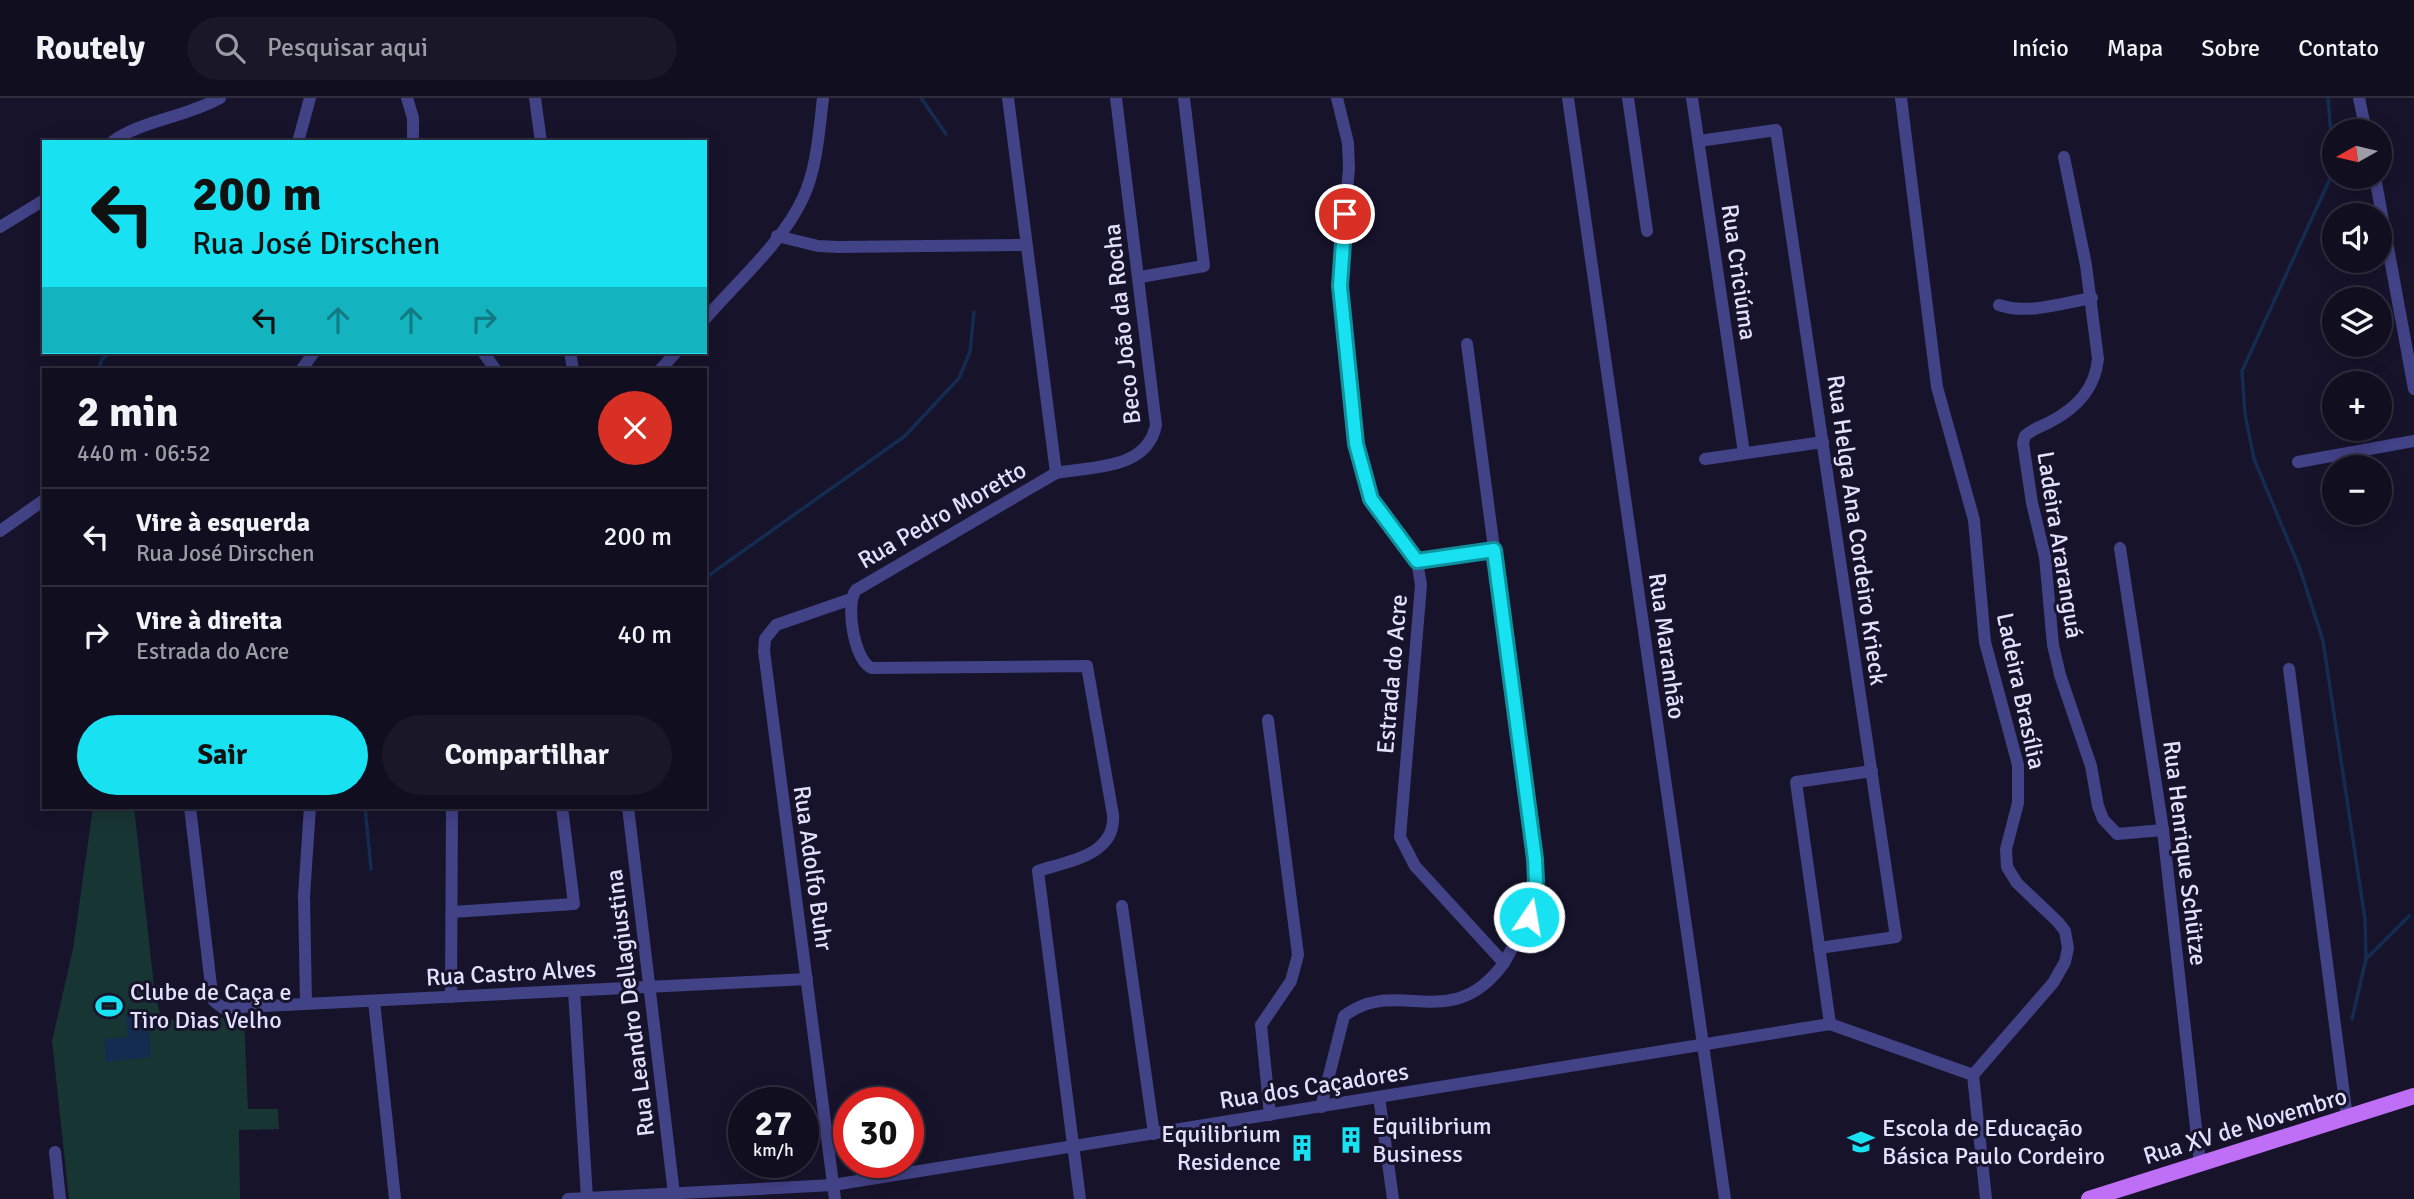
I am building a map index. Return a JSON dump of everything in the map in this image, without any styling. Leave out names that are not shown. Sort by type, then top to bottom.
[{"type":"main road","name":"Rua XV de Novembro","points":[[2089,1199],[2414,1096]]},
{"type":"street","points":[[115,140],[129,131],[178,117],[220,98]]},
{"type":"street","points":[[407,98],[413,118],[413,140]]},
{"type":"street","points":[[535,98],[541,140]]},
{"type":"street","points":[[707,316],[777,236],[804,197],[816,152],[823,98]]},
{"type":"street","name":"Rua Pedro Moretto","points":[[1008,98],[1056,473],[856,590],[851,599],[858,653],[866,666],[872,668],[1087,666],[1113,815],[1113,832],[1102,847],[1091,853],[1038,871],[1080,1199]]},
{"type":"street","name":"Beco João da Rocha","points":[[1056,473],[1134,458],[1153,438],[1156,414],[1116,98]]},
{"type":"street","points":[[1140,277],[1205,266],[1184,98]]},
{"type":"street","name":"Estrada do Acre","points":[[1337,98],[1348,143],[1349,169],[1339,278],[1356,444],[1371,499],[1417,561],[1421,598],[1400,837],[1415,866],[1504,963]]},
{"type":"street","name":"Rua Maranhão","points":[[1568,98],[1725,1199]]},
{"type":"street","points":[[1628,98],[1647,231]]},
{"type":"street","name":"Rua Criciúma","points":[[1692,98],[1744,453]]},
{"type":"street","name":"Ladeira Brasília","points":[[1901,98],[1923,294],[1937,387],[1974,520],[1988,661],[2018,765],[2018,803],[2006,849],[2007,867],[2017,883],[2065,931],[2068,948],[2065,962],[2053,983],[1973,1075]]},
{"type":"street","points":[[2359,98],[2363,119]]},
{"type":"street","points":[[298,140],[307,100]]},
{"type":"street","name":"Rua Helga Ana Cordeiro Krieck","points":[[1699,141],[1776,130],[1872,771],[1896,937],[1819,948]]},
{"type":"street","name":"Ladeira Araranguá","points":[[2064,157],[2092,298],[2098,351],[2093,384],[2076,405],[2025,436],[2034,518],[2045,557],[2056,655],[2069,709],[2091,766],[2098,806],[2104,819],[2117,834],[2163,830]]},
{"type":"street","points":[[2377,189],[2411,351],[2414,390]]},
{"type":"street","points":[[0,227],[42,201]]},
{"type":"street","points":[[777,236],[818,246],[838,247],[1026,245]]},
{"type":"street","points":[[1999,304],[2020,309],[2092,298]]},
{"type":"street","points":[[1321,1107],[1344,1016],[1360,1007],[1381,1003],[1440,1002],[1473,995],[1485,987],[1504,963],[1529,917],[1536,881],[1533,837],[1467,344]]},
{"type":"street","points":[[484,354],[494,368]]},
{"type":"street","points":[[662,368],[674,354]]},
{"type":"street","points":[[2298,462],[2414,441]]},
{"type":"street","points":[[1705,459],[1823,442]]},
{"type":"street","points":[[0,531],[42,504]]},
{"type":"street","name":"Rua Henrique Schütze","points":[[2120,548],[2163,830],[2200,1164]]},
{"type":"street","points":[[1417,561],[1494,550]]},
{"type":"street","name":"Rua Adolfo Buhr","points":[[834,1192],[764,651],[765,639],[776,625],[851,599]]},
{"type":"street","points":[[2288,669],[2347,1118]]},
{"type":"street","points":[[1268,720],[1298,955],[1291,981],[1261,1024],[1270,1115]]},
{"type":"street","points":[[1830,1024],[1796,782],[1872,771]]},
{"type":"street","name":"Rua Castro Alves","points":[[190,809],[212,994],[218,1005],[229,1008],[807,979]]},
{"type":"street","points":[[306,1004],[304,896],[310,809]]},
{"type":"street","points":[[451,997],[452,809]]},
{"type":"street","points":[[452,912],[574,904],[562,809]]},
{"type":"street","name":"Rua Leandro Dellagiustina","points":[[628,809],[674,1194]]},
{"type":"street","points":[[1122,906],[1154,1133]]},
{"type":"street","points":[[574,991],[587,1198]]},
{"type":"street","points":[[374,1001],[396,1199]]},
{"type":"street","name":"Rua dos Caçadores","points":[[568,1199],[674,1194],[834,1192],[1073,1146],[1830,1024],[1973,1075]]},
{"type":"street","points":[[1973,1075],[1986,1199]]},
{"type":"street","points":[[1379,1097],[1393,1199]]},
{"type":"street","points":[[55,1152],[60,1199]]},
{"type":"green space","name":"Clube de Caça e Tiro Dias Velho","points":[[93,809],[134,809],[155,995],[162,1020],[244,1017],[248,1109],[278,1109],[279,1129],[239,1130],[240,1199],[69,1199],[52,1041],[73,949]]},
{"type":"water","points":[[147,1013],[151,1057],[106,1062],[104,1039],[128,1037],[126,1015]]},
{"type":"waterway","points":[[921,98],[946,134]]},
{"type":"waterway","points":[[2328,98],[2334,170],[2242,371],[2245,414],[2254,459],[2300,569],[2323,641],[2365,919],[2366,959]]},
{"type":"waterway","points":[[707,577],[905,436],[959,378],[970,352],[974,312]]},
{"type":"waterway","points":[[99,368],[102,359],[109,354]]},
{"type":"waterway","points":[[365,809],[371,869]]},
{"type":"waterway","points":[[2352,1019],[2366,959],[2409,916]]},
{"type":"place","name":"Clube de Caça e Tiro Dias Velho","points":[[109,1006]]},
{"type":"place","name":"Equilibrium Business","points":[[1351,1140]]},
{"type":"place","name":"Escola de Educação Básica Paulo Cordeiro","points":[[1861,1142]]},
{"type":"place","name":"Equilibrium Residence","points":[[1302,1148]]},
{"type":"route","points":[[1345,214],[1340,251],[1340,286],[1353,427],[1371,499],[1378,512],[1417,561],[1494,550],[1533,837],[1536,881],[1529,917]]}]
